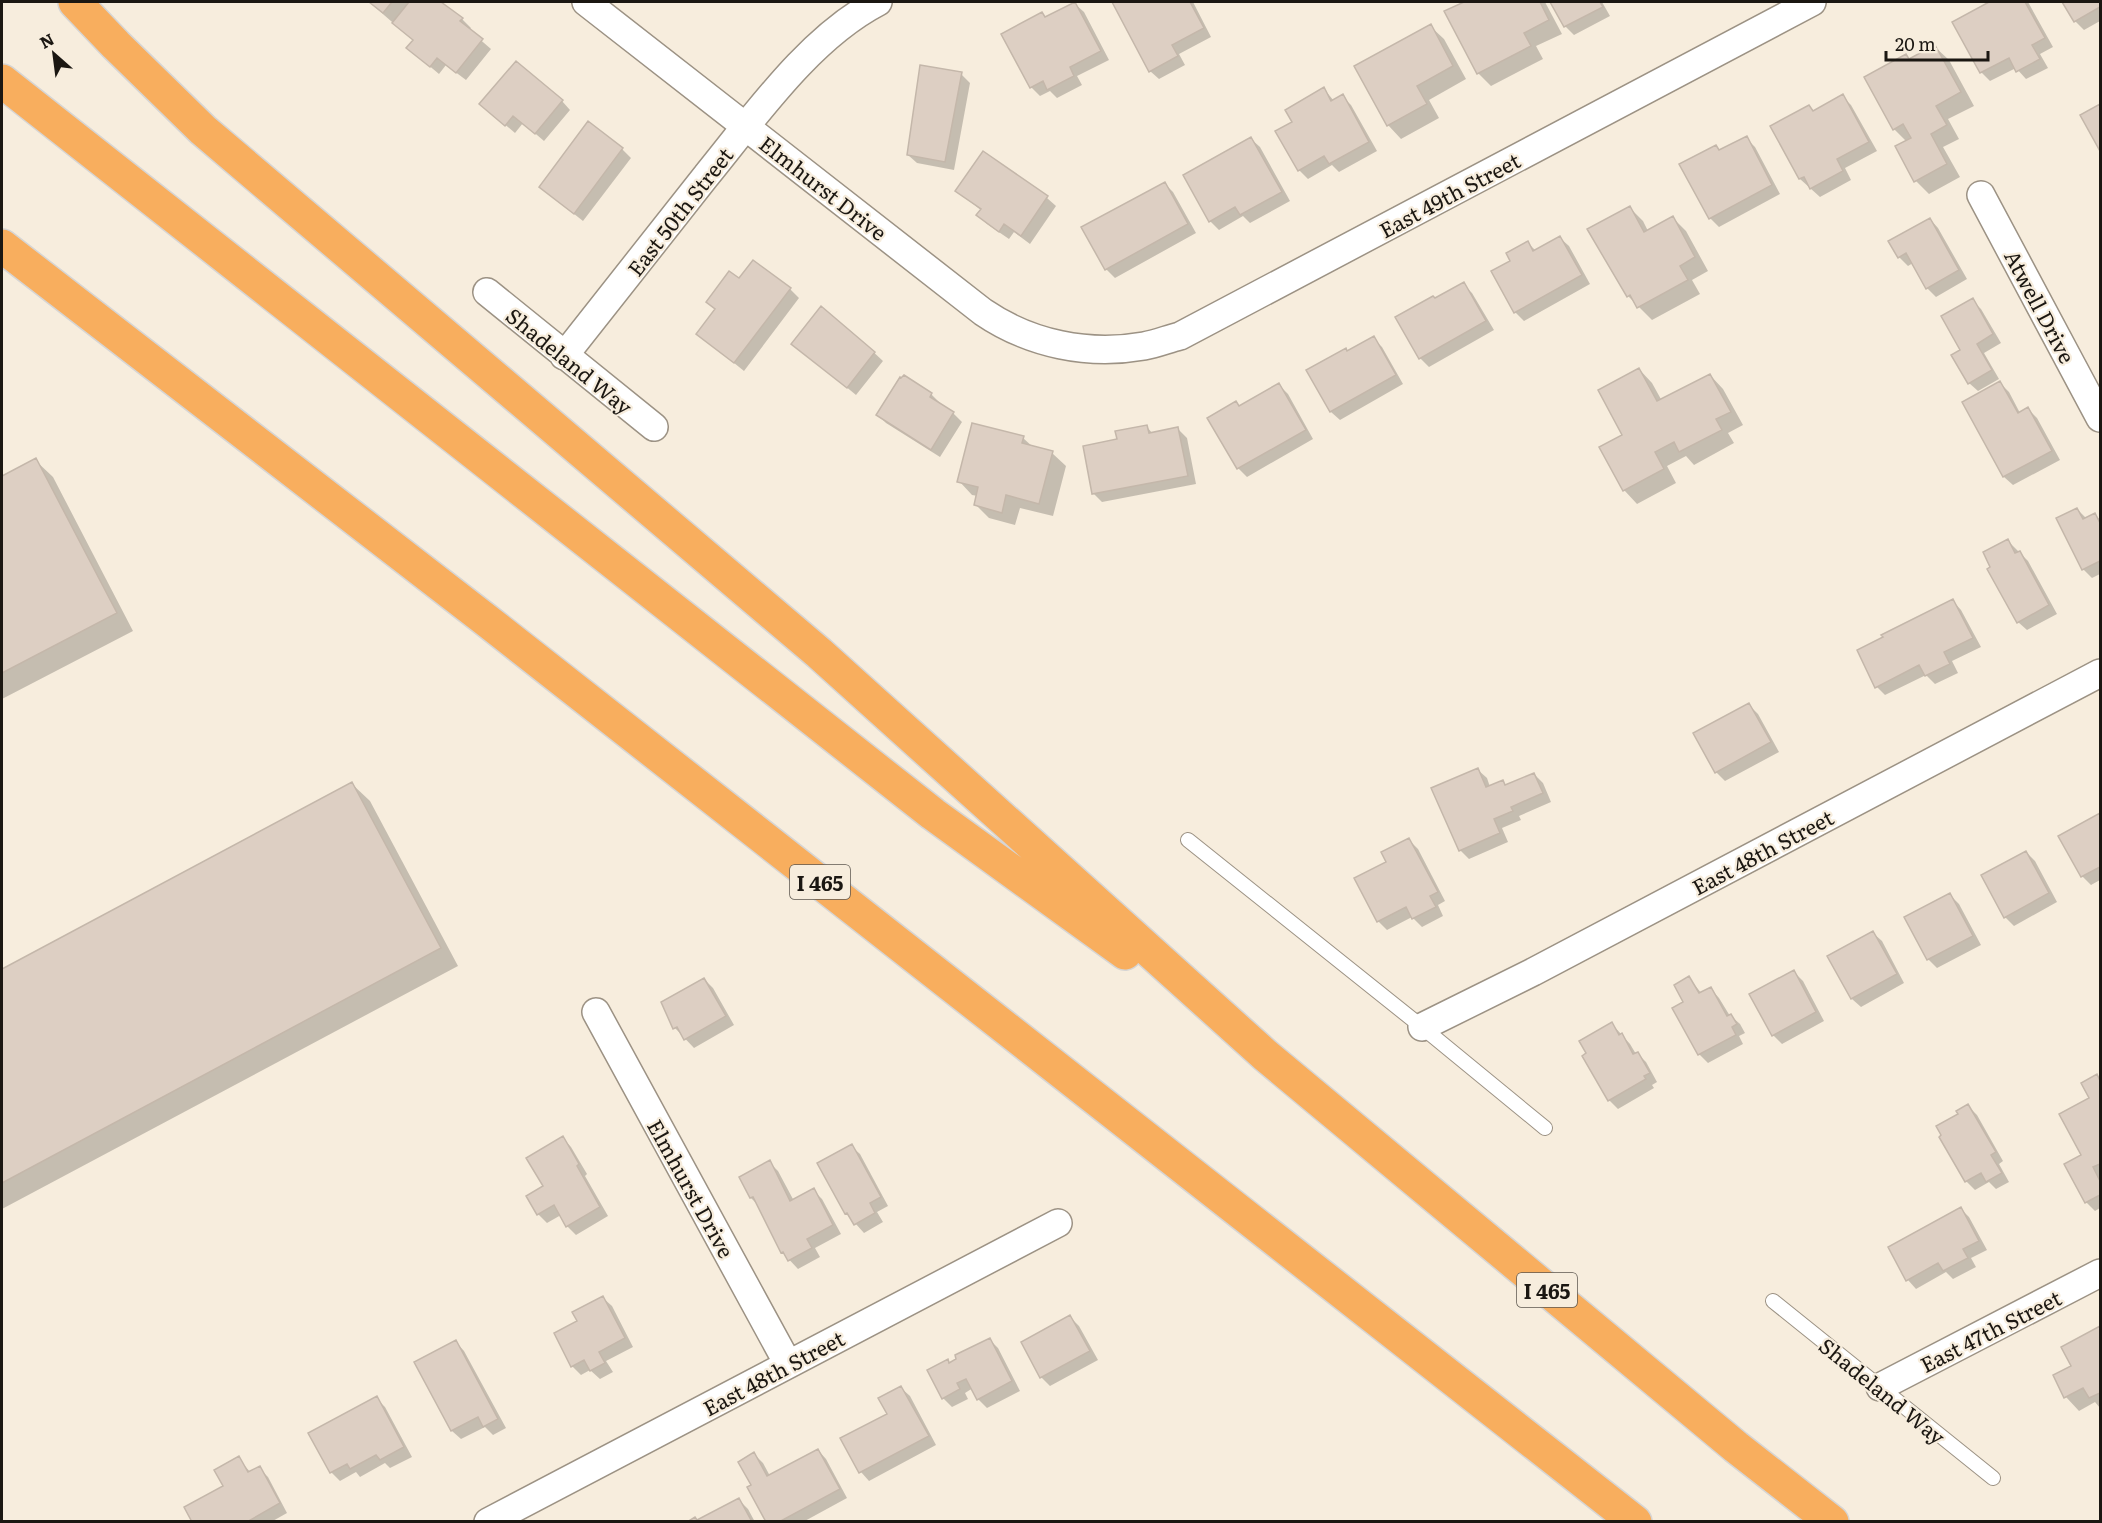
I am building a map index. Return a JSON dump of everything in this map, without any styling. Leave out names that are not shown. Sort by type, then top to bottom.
[{"type":"highway","points":[[75,2],[203,130],[819,653],[1265,1054]]},
{"type":"highway","name":"I 465","points":[[2,81],[933,814],[1265,1054],[1736,1447],[1832,1521]]},
{"type":"highway","name":"I 465","points":[[2,246],[486,620],[1635,1521]]},
{"type":"street","name":"Elmhurst Drive","points":[[586,2],[983,312],[1014,330],[1036,339],[1075,347]]},
{"type":"street","name":"East 50th Street","points":[[564,356],[746,126],[817,44],[862,10],[878,2]]},
{"type":"street","name":"East 49th Street","points":[[1075,347],[1093,350],[1143,346],[1180,336],[1812,2]]},
{"type":"street","name":"Atwell Drive","points":[[1980,195],[2100,418]]},
{"type":"street","name":"Shadeland Way","points":[[486,292],[654,427]]},
{"type":"street","name":"East 48th Street","points":[[1422,1027],[1533,972],[2100,673]]},
{"type":"street","name":"Elmhurst Drive","points":[[596,1012],[788,1364]]},
{"type":"street","name":"East 48th Street","points":[[488,1521],[1058,1223]]},
{"type":"street","name":"East 47th Street","points":[[1880,1387],[2100,1273]]},
{"type":"lane","points":[[1188,840],[1545,1128]]},
{"type":"lane","name":"Shadeland Way","points":[[1773,1301],[1993,1478]]},
{"type":"building","points":[[369,2],[392,2],[383,13]]},
{"type":"building","points":[[409,2],[441,2],[463,18],[460,21],[483,39],[456,73],[437,58],[430,67],[406,48],[413,40],[392,23]]},
{"type":"building","points":[[1075,2],[1101,51],[1070,67],[1074,76],[1047,90],[1043,81],[1030,88],[1001,34],[1042,12],[1045,17]]},
{"type":"building","points":[[1112,2],[1190,2],[1204,28],[1172,45],[1178,56],[1149,72]]},
{"type":"building","points":[[1464,2],[1540,2],[1549,20],[1524,33],[1531,46],[1477,74],[1444,11]]},
{"type":"building","points":[[1550,2],[1600,2],[1603,7],[1564,27]]},
{"type":"building","points":[[1989,2],[2025,2],[2045,38],[2032,45],[2040,59],[2016,72],[2009,58],[1980,73],[1952,22]]},
{"type":"building","points":[[2062,2],[2100,2],[2100,7],[2074,22]]},
{"type":"building","points":[[1431,24],[1453,66],[1417,86],[1427,104],[1387,126],[1354,66]]},
{"type":"building","points":[[1935,45],[1961,92],[1936,106],[1947,125],[1931,134],[1947,164],[1914,182],[1895,146],[1911,138],[1903,124],[1893,130],[1864,77],[1906,54],[1909,59]]},
{"type":"building","points":[[516,61],[563,100],[535,134],[513,116],[505,126],[479,104]]},
{"type":"building","points":[[920,65],[962,72],[945,162],[907,155]]},
{"type":"building","points":[[1324,87],[1331,101],[1343,94],[1369,142],[1329,164],[1324,156],[1298,171],[1275,131],[1292,122],[1285,110]]},
{"type":"building","points":[[1843,94],[1869,142],[1837,159],[1843,171],[1810,189],[1804,177],[1799,179],[1770,126],[1809,105],[1813,111]]},
{"type":"building","points":[[2100,104],[2100,151],[2080,115]]},
{"type":"building","points":[[588,121],[623,148],[574,214],[539,187]]},
{"type":"building","points":[[1747,136],[1772,185],[1709,219],[1679,164],[1716,145],[1719,150]]},
{"type":"building","points":[[1251,137],[1282,192],[1240,215],[1235,207],[1209,222],[1183,175]]},
{"type":"building","points":[[983,151],[1048,196],[1021,236],[1004,224],[999,232],[976,215],[981,209],[955,191]]},
{"type":"building","points":[[1165,182],[1188,224],[1105,270],[1081,227]]},
{"type":"building","points":[[1630,206],[1644,232],[1673,216],[1695,257],[1680,266],[1688,280],[1637,308],[1630,295],[1627,297],[1587,229]]},
{"type":"building","points":[[1930,218],[1959,270],[1926,289],[1906,253],[1898,258],[1888,241]]},
{"type":"building","points":[[1560,236],[1582,275],[1514,313],[1491,271],[1510,261],[1506,253],[1528,241],[1533,251]]},
{"type":"building","points":[[753,260],[791,288],[734,363],[696,334],[715,309],[706,302],[729,271],[739,278]]},
{"type":"building","points":[[1464,282],[1486,321],[1419,359],[1395,317]]},
{"type":"building","points":[[1973,298],[1993,334],[1977,344],[1992,370],[1968,384],[1951,355],[1960,350],[1941,316]]},
{"type":"building","points":[[821,306],[875,352],[847,388],[791,344]]},
{"type":"building","points":[[1374,336],[1396,375],[1330,412],[1306,370]]},
{"type":"building","points":[[1639,368],[1657,401],[1710,374],[1731,412],[1716,419],[1722,430],[1679,452],[1674,442],[1655,452],[1664,469],[1623,491],[1599,447],[1622,435],[1598,390]]},
{"type":"building","points":[[904,375],[932,393],[930,397],[954,412],[931,450],[876,415],[900,377]]},
{"type":"building","points":[[2000,381],[2018,413],[2028,407],[2052,451],[2003,477],[1962,402]]},
{"type":"building","points":[[1279,383],[1306,430],[1237,469],[1207,418],[1236,401],[1239,406]]},
{"type":"building","points":[[972,423],[1024,436],[1022,443],[1053,451],[1039,504],[1006,495],[1002,513],[974,505],[978,487],[957,482]]},
{"type":"building","points":[[1147,425],[1149,433],[1178,427],[1188,476],[1092,494],[1083,446],[1117,439],[1115,431]]},
{"type":"building","points":[[36,458],[117,613],[2,673],[2,476]]},
{"type":"building","points":[[2077,508],[2083,519],[2095,513],[2100,523],[2100,561],[2082,570],[2056,518]]},
{"type":"building","points":[[2008,539],[2015,553],[2020,551],[2049,605],[2017,623],[1987,569],[1990,567],[1983,552]]},
{"type":"building","points":[[1953,599],[1973,638],[1944,652],[1950,664],[1925,676],[1919,665],[1875,688],[1857,650],[1883,637],[1881,635]]},
{"type":"building","points":[[1749,703],[1771,742],[1715,773],[1693,733]]},
{"type":"building","points":[[1478,768],[1486,787],[1503,780],[1505,785],[1534,773],[1543,793],[1511,807],[1513,811],[1494,819],[1500,833],[1459,851],[1431,788]]},
{"type":"building","points":[[352,782],[441,948],[2,1183],[2,969]]},
{"type":"building","points":[[2100,813],[2100,867],[2081,877],[2058,836]]},
{"type":"building","points":[[1409,838],[1438,892],[1430,896],[1436,907],[1412,919],[1406,907],[1377,922],[1354,878],[1386,862],[1381,852]]},
{"type":"building","points":[[2026,851],[2049,893],[2004,918],[1981,875]]},
{"type":"building","points":[[1950,893],[1973,936],[1927,960],[1904,917]]},
{"type":"building","points":[[1873,931],[1897,974],[1851,999],[1827,956]]},
{"type":"building","points":[[1794,970],[1816,1012],[1772,1036],[1749,994]]},
{"type":"building","points":[[1689,976],[1699,993],[1711,987],[1727,1016],[1731,1014],[1737,1024],[1732,1027],[1736,1035],[1698,1055],[1672,1008],[1683,1002],[1674,985]]},
{"type":"building","points":[[704,978],[726,1016],[684,1040],[677,1027],[673,1029],[661,1002]]},
{"type":"building","points":[[1612,1022],[1619,1035],[1622,1033],[1633,1054],[1638,1052],[1650,1073],[1644,1076],[1646,1079],[1608,1101],[1582,1056],[1586,1053],[1579,1041]]},
{"type":"building","points":[[2097,1074],[2100,1081],[2100,1164],[2093,1167],[2100,1181],[2100,1195],[2085,1203],[2064,1164],[2081,1155],[2059,1114],[2089,1098],[2081,1083]]},
{"type":"building","points":[[1968,1104],[1996,1152],[1991,1155],[2002,1173],[1986,1182],[1981,1173],[1965,1182],[1939,1137],[1941,1135],[1936,1126],[1958,1114],[1956,1111]]},
{"type":"building","points":[[563,1136],[600,1207],[566,1227],[554,1205],[537,1215],[526,1196],[543,1186],[526,1158]]},
{"type":"building","points":[[852,1144],[881,1197],[870,1203],[875,1213],[854,1225],[847,1213],[845,1214],[817,1163]]},
{"type":"building","points":[[770,1160],[790,1201],[814,1188],[833,1225],[807,1239],[812,1248],[788,1261],[783,1252],[781,1253],[753,1197],[750,1198],[739,1177]]},
{"type":"building","points":[[1961,1207],[1979,1241],[1963,1249],[1968,1258],[1943,1271],[1938,1263],[1906,1281],[1888,1247]]},
{"type":"building","points":[[603,1296],[625,1338],[599,1352],[605,1363],[590,1371],[584,1360],[571,1367],[554,1333],[577,1321],[572,1312]]},
{"type":"building","points":[[1070,1315],[1090,1351],[1040,1378],[1021,1342]]},
{"type":"building","points":[[2100,1326],[2100,1393],[2089,1398],[2083,1388],[2064,1398],[2053,1375],[2071,1366],[2061,1347]]},
{"type":"building","points":[[990,1338],[1012,1381],[977,1400],[966,1379],[957,1383],[960,1389],[942,1399],[927,1370],[948,1359],[949,1363],[956,1359],[955,1355]]},
{"type":"building","points":[[456,1340],[498,1419],[483,1427],[478,1417],[451,1431],[414,1362]]},
{"type":"building","points":[[901,1386],[929,1436],[859,1473],[840,1438],[887,1414],[878,1398]]},
{"type":"building","points":[[377,1396],[404,1447],[380,1460],[376,1455],[350,1469],[347,1464],[330,1473],[308,1433]]},
{"type":"building","points":[[818,1449],[840,1489],[779,1522],[766,1522],[747,1487],[751,1485],[738,1462],[754,1452],[767,1476]]},
{"type":"building","points":[[239,1456],[248,1472],[260,1466],[280,1503],[247,1522],[192,1522],[184,1507],[223,1486],[214,1470]]},
{"type":"building","points":[[739,1498],[752,1522],[687,1522],[695,1517],[697,1520]]}]
